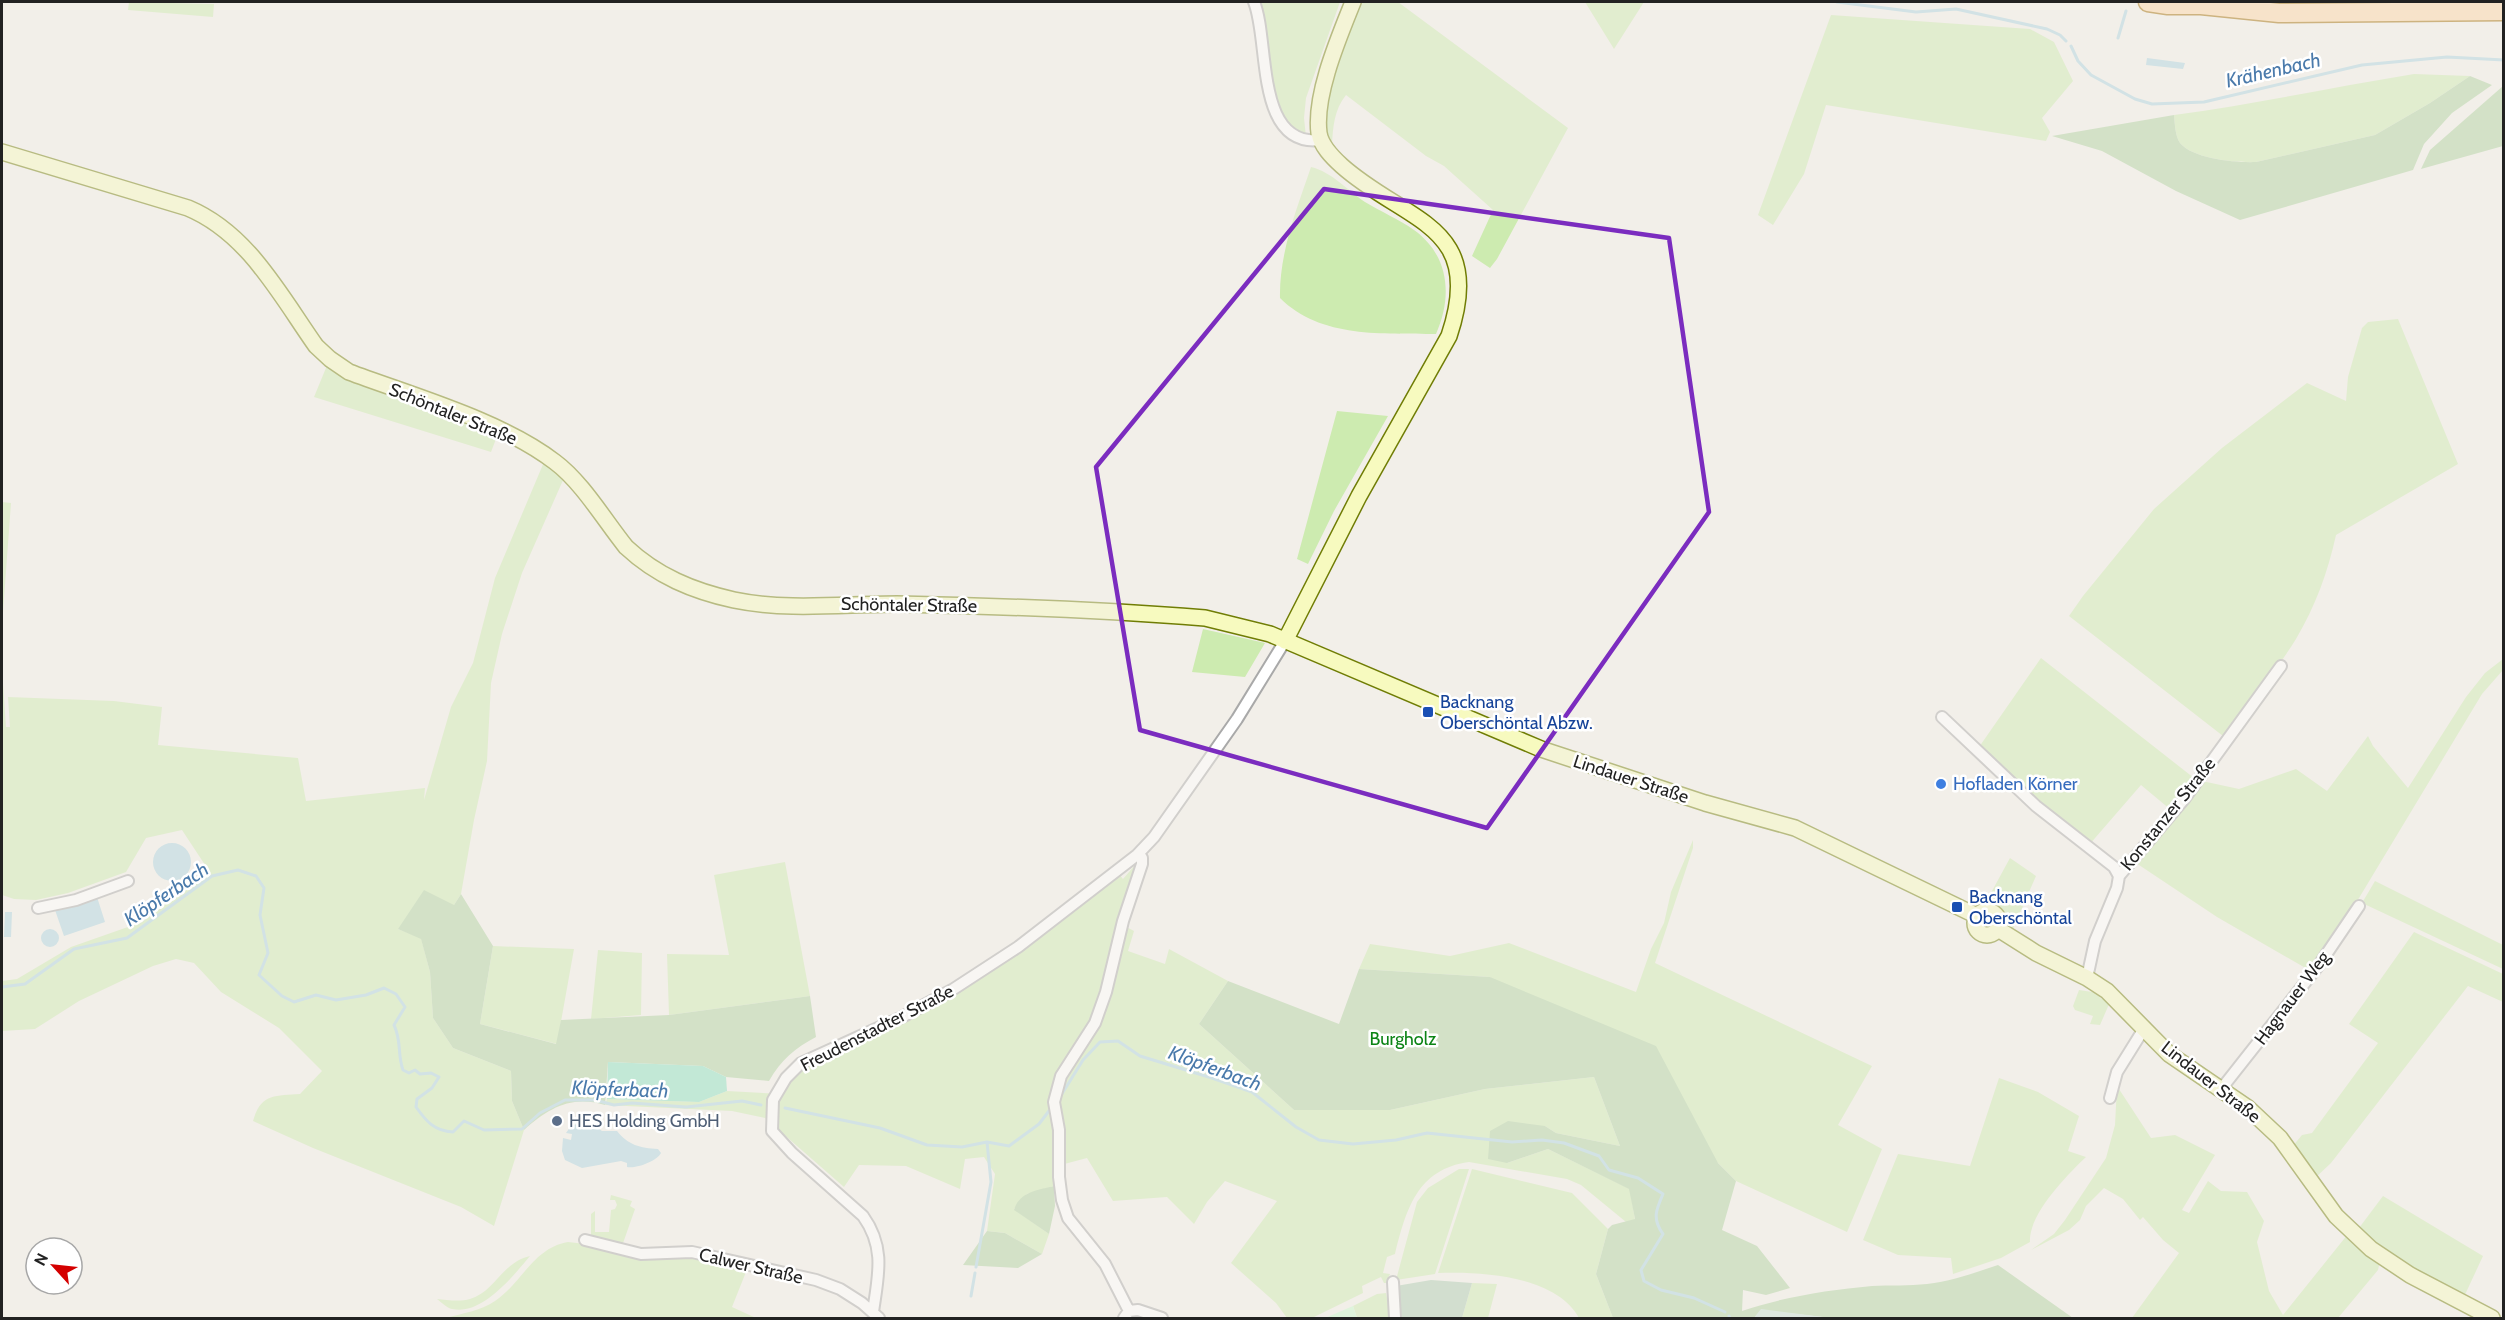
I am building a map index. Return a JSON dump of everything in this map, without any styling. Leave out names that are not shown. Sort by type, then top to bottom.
[{"type":"main road","points":[[2148,2],[2168,5],[2197,3],[2259,11],[2317,13],[2504,11]]},
{"type":"street","points":[[1254,2],[1263,37],[1266,83],[1275,110],[1296,136],[1310,141],[1321,140]]},
{"type":"street","points":[[1285,641],[1359,496],[1444,346],[1457,313],[1460,293],[1452,252],[1436,231],[1348,171],[1333,158],[1321,140],[1318,111],[1322,92],[1353,2]]},
{"type":"street","name":"Schöntaler Straße","points":[[2,152],[188,208],[211,219],[244,246],[316,346],[330,359],[350,372],[512,435],[545,455],[570,477],[636,557],[654,570],[697,591],[733,600],[767,604],[1069,609],[1205,618],[1270,634],[1285,641]]},
{"type":"street","name":"Freudenstadter Straße","points":[[876,1315],[879,1253],[876,1238],[863,1216],[792,1153],[772,1131],[773,1100],[779,1089],[801,1063],[902,1017],[952,990],[1018,947],[1139,854],[1154,837],[1237,718],[1285,641]]},
{"type":"street","name":"Lindauer Straße","points":[[1285,641],[1540,750],[1705,803],[1795,828],[1977,916],[1975,926],[1981,934],[1990,935],[1998,929],[2036,953],[2088,978],[2108,991],[2169,1054],[2222,1088],[2248,1108],[2280,1138],[2321,1199],[2349,1230],[2371,1249],[2410,1275],[2493,1318]]},
{"type":"street","name":"Konstanzer Straße","points":[[2088,978],[2095,941],[2117,888],[2119,876],[2186,798],[2282,666]]},
{"type":"street","points":[[1942,717],[2036,806],[2114,867],[2119,876]]},
{"type":"street","points":[[1139,854],[1142,864],[1123,921],[1106,992],[1095,1023],[1061,1076],[1054,1102],[1059,1130],[1061,1189],[1068,1218],[1105,1264],[1126,1315],[1138,1310],[1162,1318]]},
{"type":"street","points":[[38,908],[76,900],[129,880]]},
{"type":"street","name":"Hagnauer Weg","points":[[2222,1088],[2319,965],[2359,906]]},
{"type":"street","points":[[2110,1098],[2116,1072],[2145,1027]]},
{"type":"street","name":"Calwer Straße","points":[[585,1240],[641,1254],[692,1252],[816,1280],[840,1289],[876,1315]]},
{"type":"street","points":[[1393,1282],[1395,1318]]},
{"type":"highlighted area","points":[[1324,189],[1669,238],[1709,512],[1487,828],[1140,730],[1096,467]]},
{"type":"green space","points":[[129,2],[214,4],[213,17],[128,10]]},
{"type":"green space","points":[[1257,2],[1340,2],[1306,98],[1304,118],[1306,137],[1293,130],[1275,108]]},
{"type":"green space","points":[[1358,2],[1398,2],[1568,128],[1490,268],[1472,256],[1493,210],[1444,166],[1426,156],[1346,95],[1337,113],[1332,145],[1324,136],[1322,102]]},
{"type":"green space","points":[[1585,2],[1644,2],[1614,49]]},
{"type":"green space","points":[[1831,15],[2030,29],[2054,42],[2073,81],[2042,118],[2050,132],[2046,141],[1826,105],[1804,174],[1773,225],[1758,215]]},
{"type":"green space","points":[[2414,74],[2470,76],[2430,103],[2375,135],[2256,162],[2227,161],[2195,153],[2180,143],[2176,133],[2174,115]]},
{"type":"green space","points":[[2470,76],[2492,85],[2452,113],[2424,144],[2413,170],[2240,220],[2176,191],[2102,151],[2052,136],[2174,115],[2177,137],[2186,148],[2216,159],[2256,162],[2375,135],[2430,103]]},
{"type":"green space","points":[[2503,86],[2503,146],[2421,169],[2430,150]]},
{"type":"green space","points":[[1311,167],[1326,173],[1365,202],[1414,230],[1435,251],[1441,264],[1446,291],[1445,305],[1436,334],[1375,333],[1334,327],[1314,321],[1296,311],[1280,298],[1282,264]]},
{"type":"green space","points":[[2398,319],[2458,464],[2336,535],[2320,589],[2303,627],[2261,689],[2223,736],[2069,616],[2154,509],[2222,448],[2307,383],[2346,401],[2348,377],[2362,328],[2368,322]]},
{"type":"green space","points":[[328,363],[351,378],[496,435],[491,452],[314,397]]},
{"type":"green space","points":[[1337,411],[1388,416],[1334,511],[1308,564],[1297,559]]},
{"type":"green space","points":[[544,462],[564,478],[522,573],[502,634],[491,683],[487,761],[461,894],[454,905],[398,929],[421,938],[430,972],[433,1018],[453,1048],[511,1071],[512,1101],[524,1130],[494,1226],[461,1207],[313,1148],[253,1121],[260,1105],[265,1101],[276,1096],[300,1094],[322,1071],[279,1028],[221,992],[194,963],[176,959],[153,966],[79,1001],[35,1029],[2,1031],[2,981],[17,979],[71,947],[142,922],[209,871],[182,830],[146,838],[126,872],[68,893],[36,900],[14,899],[2,895],[2,668],[6,727],[10,727],[8,697],[114,701],[162,707],[158,745],[298,758],[306,801],[425,788],[424,800],[451,707],[473,663],[495,578]]},
{"type":"green space","points":[[2,502],[11,503],[2,626]]},
{"type":"green space","points":[[1203,629],[1265,643],[1245,677],[1192,672]]},
{"type":"green space","points":[[2041,658],[2194,778],[2171,810],[2141,785],[2089,845],[1977,750]]},
{"type":"green space","points":[[2503,659],[2503,670],[2482,694],[2356,903],[2309,970],[2217,917],[2136,863],[2165,831],[2202,781],[2239,789],[2296,769],[2327,791],[2368,736],[2373,746],[2408,788],[2466,697],[2485,673]]},
{"type":"green space","points":[[1693,840],[1693,848],[1655,963],[1872,1066],[1838,1125],[1882,1149],[1847,1232],[1736,1181],[1718,1163],[1490,977],[1359,969],[1370,944],[1450,956],[1509,943],[1636,992],[1651,949],[1664,923],[1671,892]]},
{"type":"green space","points":[[2010,858],[2036,876],[2013,929],[2001,908],[1986,902]]},
{"type":"green space","points":[[785,862],[810,996],[669,1015],[667,954],[729,955],[714,875]]},
{"type":"green space","points":[[1135,865],[1137,868],[1119,923],[1134,931],[1128,951],[1165,964],[1169,949],[1228,981],[1199,1024],[1294,1110],[1390,1110],[1485,1089],[1594,1077],[1620,1146],[1556,1133],[1545,1126],[1507,1163],[1548,1149],[1630,1189],[1635,1220],[1626,1222],[1581,1185],[1567,1179],[1469,1162],[1451,1166],[1437,1173],[1417,1194],[1404,1222],[1395,1254],[1387,1257],[1383,1273],[1390,1274],[1386,1283],[1381,1277],[1362,1286],[1363,1293],[1312,1318],[1287,1318],[1276,1303],[1231,1263],[1277,1201],[1225,1181],[1207,1202],[1194,1224],[1167,1197],[1113,1201],[1087,1158],[1053,1167],[1054,1186],[1027,1194],[1014,1209],[1049,1234],[1042,1254],[1005,1233],[987,1231],[995,1174],[984,1157],[965,1159],[960,1189],[906,1166],[859,1165],[844,1187],[765,1118],[732,1111],[605,1105],[607,1099],[699,1102],[727,1091],[783,1094],[790,1080],[804,1067],[1021,950],[1119,874],[1123,879]]},
{"type":"green space","points":[[2375,881],[2503,945],[2503,969],[2362,903]]},
{"type":"green space","points":[[424,890],[454,905],[461,894],[493,946],[480,1024],[556,1044],[561,1020],[669,1015],[810,996],[816,1037],[789,1055],[769,1081],[726,1077],[703,1066],[608,1062],[605,1105],[582,1102],[561,1105],[542,1115],[524,1130],[512,1101],[511,1071],[453,1048],[433,1018],[430,972],[421,939],[398,929]]},
{"type":"green space","points":[[2414,932],[2503,974],[2503,1002],[2468,986],[2331,1163],[2313,1180],[2292,1147],[2302,1135],[2312,1133],[2378,1043],[2349,1024]]},
{"type":"green space","points":[[493,946],[574,949],[557,1044],[480,1024]]},
{"type":"green space","points":[[598,950],[642,953],[641,1015],[591,1019]]},
{"type":"green space","name":"Burgholz","points":[[1359,969],[1490,977],[1656,1046],[1718,1163],[1736,1181],[1722,1230],[1757,1246],[1790,1288],[1766,1295],[1743,1290],[1742,1311],[1822,1292],[1872,1286],[1936,1283],[1998,1265],[2073,1318],[1831,1318],[1761,1310],[1754,1318],[1613,1318],[1596,1274],[1608,1229],[1612,1225],[1635,1219],[1629,1189],[1548,1149],[1507,1163],[1488,1159],[1490,1131],[1508,1121],[1545,1126],[1556,1133],[1620,1146],[1594,1077],[1485,1089],[1390,1110],[1294,1110],[1199,1024],[1228,981],[1339,1024]]},
{"type":"green space","points":[[2079,990],[2099,993],[2100,998],[2110,1002],[2100,1025],[2090,1024],[2093,1016],[2075,1010],[2073,1006]]},
{"type":"green space","points":[[608,1062],[703,1066],[726,1077],[727,1091],[699,1102],[607,1099]]},
{"type":"green space","points":[[1999,1078],[2038,1092],[2079,1116],[2068,1151],[2086,1157],[2059,1185],[2042,1208],[2031,1231],[2030,1242],[2001,1258],[1953,1274],[1951,1258],[1898,1255],[1863,1240],[1898,1154],[1970,1166]]},
{"type":"green space","points":[[2117,1086],[2151,1138],[2175,1135],[2215,1155],[2182,1210],[2189,1213],[2208,1181],[2221,1191],[2247,1192],[2264,1221],[2257,1242],[2269,1291],[2283,1315],[2348,1234],[2380,1261],[2378,1270],[2338,1318],[2132,1318],[2179,1253],[2163,1240],[2143,1217],[2140,1220],[2123,1199],[2104,1188],[2086,1206],[2080,1220],[2069,1230],[2031,1250],[2054,1234],[2106,1158],[2115,1125]]},
{"type":"green space","points":[[1459,1169],[1469,1169],[1435,1274],[1396,1280],[1417,1202],[1428,1188]]},
{"type":"green space","points":[[1472,1169],[1572,1193],[1608,1229],[1596,1274],[1613,1318],[1579,1318],[1568,1304],[1554,1293],[1516,1279],[1475,1273],[1438,1273]]},
{"type":"green space","points":[[1054,1186],[1055,1206],[1049,1234],[1014,1210],[1016,1204],[1025,1196]]},
{"type":"green space","points":[[611,1195],[632,1201],[630,1206],[635,1209],[622,1246],[591,1237],[591,1214],[595,1211],[595,1232],[609,1232],[611,1210],[617,1205],[615,1200],[610,1200]]},
{"type":"green space","points":[[2383,1196],[2483,1256],[2463,1299],[2444,1290],[2356,1232]]},
{"type":"green space","points":[[987,1231],[1005,1233],[1042,1254],[1018,1268],[963,1265]]},
{"type":"green space","points":[[568,1242],[692,1256],[748,1267],[732,1307],[756,1318],[446,1318],[495,1301],[546,1251]]},
{"type":"green space","points":[[530,1256],[496,1292],[475,1306],[463,1310],[452,1309],[437,1299],[462,1300],[479,1295],[512,1265]]},
{"type":"green space","points":[[1431,1280],[1472,1283],[1462,1318],[1398,1318],[1396,1286]]},
{"type":"green space","points":[[1472,1283],[1497,1284],[1488,1318],[1462,1318]]},
{"type":"green space","points":[[1386,1293],[1391,1318],[1357,1318],[1353,1306],[1377,1294]]},
{"type":"green space","points":[[1353,1306],[1357,1318],[1325,1318]]},
{"type":"green space","points":[[1761,1309],[1831,1318],[1754,1318]]},
{"type":"water","points":[[2147,58],[2185,63],[2183,69],[2146,65]]},
{"type":"water","points":[[172,843],[185,849],[191,862],[185,875],[172,881],[159,875],[153,862],[159,849]]},
{"type":"water","points":[[97,897],[105,922],[64,936],[55,910]]},
{"type":"water","points":[[5,912],[12,912],[11,937],[4,937]]},
{"type":"water","points":[[50,929],[56,932],[59,938],[56,944],[50,947],[44,944],[41,938],[44,932]]},
{"type":"water","points":[[589,1122],[602,1131],[617,1131],[630,1143],[640,1147],[658,1149],[661,1153],[646,1164],[636,1167],[627,1167],[627,1163],[621,1161],[582,1168],[565,1160],[562,1151],[563,1138],[571,1140],[572,1134],[566,1133],[571,1126]]},
{"type":"waterway","name":"Krähenbach","points":[[1837,2],[1916,12],[1956,9],[2047,29],[2060,35],[2066,41]]},
{"type":"waterway","points":[[2118,38],[2126,11]]},
{"type":"waterway","name":"Krähenbach","points":[[2071,46],[2078,61],[2091,75],[2135,99],[2152,104],[2204,102],[2362,65],[2447,57],[2504,60]]},
{"type":"waterway","name":"Klöpferbach","points":[[2,987],[25,984],[74,949],[127,938],[212,876],[238,870],[256,876],[264,888],[260,915],[268,953],[259,975],[282,996],[294,1002],[316,995],[336,1000],[366,995],[384,988],[396,994],[405,1007],[394,1025],[403,1070],[409,1073],[415,1070],[420,1074],[431,1073],[439,1077],[432,1088],[417,1099],[416,1107],[427,1121],[441,1130],[453,1132],[464,1121],[484,1130],[522,1129],[540,1113],[565,1100],[595,1100],[614,1105],[632,1103],[686,1107],[742,1101],[761,1105]]},
{"type":"waterway","name":"Klöpferbach","points":[[1060,1097],[1083,1060],[1100,1042],[1118,1041],[1140,1056],[1252,1092],[1296,1127],[1319,1140],[1353,1144],[1396,1140],[1427,1133],[1512,1142],[1542,1140],[1564,1143],[1599,1156],[1609,1170],[1638,1178],[1663,1194],[1656,1214],[1657,1224],[1663,1234],[1641,1270],[1644,1281],[1661,1290],[1694,1298],[1725,1312]]},
{"type":"waterway","name":"Klöpferbach","points":[[785,1108],[880,1128],[927,1145],[962,1147],[987,1142],[1009,1146],[1039,1124],[1052,1107]]},
{"type":"waterway","points":[[976,1267],[991,1182],[987,1142]]},
{"type":"waterway","points":[[971,1296],[975,1273]]},
{"type":"place","name":"Backnang Oberschöntal Abzw.","points":[[1428,712]]},
{"type":"place","name":"Hofladen Körner","points":[[1941,784]]},
{"type":"place","name":"Backnang Oberschöntal","points":[[1957,907]]},
{"type":"place","name":"HES Holding GmbH","points":[[557,1121]]}]
